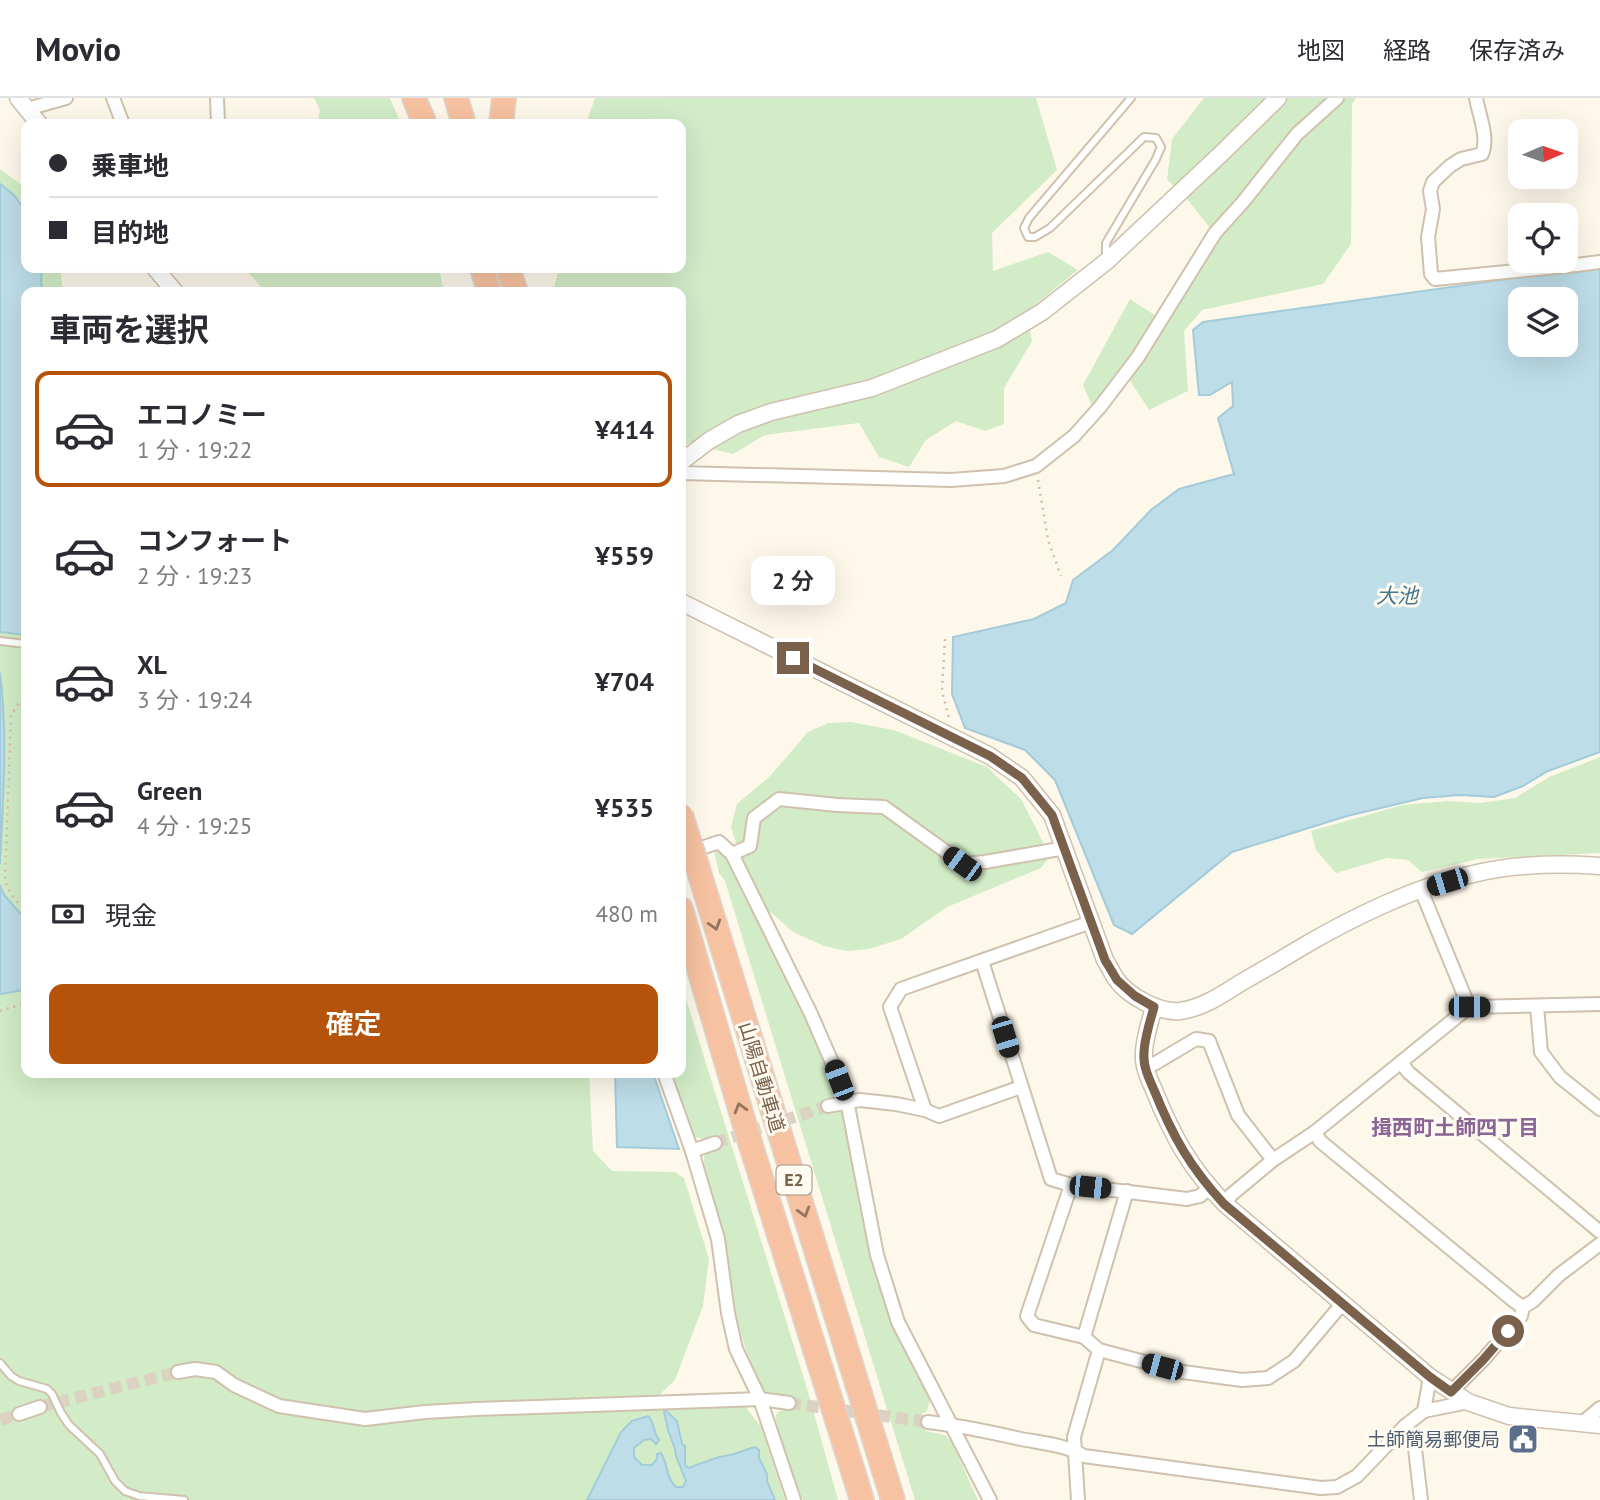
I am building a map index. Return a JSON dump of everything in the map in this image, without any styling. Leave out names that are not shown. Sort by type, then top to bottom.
[{"type":"highway","points":[[414,98],[423,119]]},
{"type":"highway","points":[[429,98],[436,119]]},
{"type":"highway","points":[[456,98],[462,119]]},
{"type":"highway","points":[[502,119],[505,98]]},
{"type":"highway","name":"山陽自動車道","points":[[688,857],[893,1500]]},
{"type":"highway","name":"山陽自動車道","points":[[686,926],[748,1136],[862,1500]]},
{"type":"highway","points":[[748,1136],[849,1500]]},
{"type":"highway","points":[[857,1383],[902,1500]]},
{"type":"street","points":[[22,104],[66,98]]},
{"type":"street","points":[[113,98],[121,119]]},
{"type":"street","points":[[217,98],[218,119]]},
{"type":"street","points":[[686,458],[709,440],[738,424],[771,412],[873,388],[997,339],[1042,312],[1107,261],[1278,98]]},
{"type":"street","points":[[686,473],[951,480],[1003,476],[1036,466],[1074,436],[1100,407],[1138,357],[1214,233],[1243,202],[1297,134],[1337,98]]},
{"type":"street","points":[[1476,98],[1484,139],[1482,154],[1461,159],[1450,166],[1433,182],[1430,191],[1433,209],[1428,237],[1431,274],[1436,279],[1600,261]]},
{"type":"street","points":[[22,104],[35,119]]},
{"type":"street","points":[[159,273],[171,287]]},
{"type":"street","points":[[686,605],[950,735],[990,756],[1022,778],[1052,815],[1105,960],[1117,980],[1135,996],[1154,1007],[1168,1011],[1193,1009],[1212,1000],[1361,915],[1422,890],[1472,874],[1509,867],[1576,864],[1600,866]]},
{"type":"street","points":[[732,854],[750,846],[754,818],[779,799],[836,806],[884,807],[962,864],[1065,848]]},
{"type":"street","points":[[688,857],[719,842],[732,854],[811,1014],[847,1101],[877,1255],[898,1322],[990,1500]]},
{"type":"street","points":[[1422,890],[1469,1007]]},
{"type":"street","points":[[925,1110],[890,1007],[901,989],[1091,922]]},
{"type":"street","points":[[982,961],[1051,1179],[1071,1185],[1187,1199],[1200,1196],[1209,1188]]},
{"type":"street","points":[[1224,1204],[1273,1160],[1315,1132],[1469,1007],[1600,1004]]},
{"type":"street","points":[[1537,1006],[1541,1052],[1560,1077],[1600,1109]]},
{"type":"street","points":[[1154,1007],[1143,1055],[1145,1067],[1167,1124],[1187,1159],[1224,1204],[1430,1377],[1468,1402],[1509,1416],[1600,1425]]},
{"type":"street","points":[[1145,1067],[1196,1039],[1209,1041],[1238,1115],[1273,1160]]},
{"type":"street","points":[[1401,1062],[1408,1072],[1600,1232]]},
{"type":"street","points":[[666,1078],[692,1151],[718,1239],[736,1349],[760,1399],[794,1500]]},
{"type":"street","points":[[828,1106],[860,1100],[896,1104],[939,1116],[1021,1087]]},
{"type":"street","points":[[1315,1132],[1320,1141],[1523,1307]]},
{"type":"street","points":[[692,1151],[715,1143]]},
{"type":"street","points":[[1071,1185],[1027,1316],[1034,1325],[1084,1338],[1099,1350],[1183,1373],[1242,1380],[1268,1378],[1294,1361],[1342,1304]]},
{"type":"street","points":[[1084,1338],[1127,1191]]},
{"type":"street","points":[[1451,1392],[1521,1316],[1523,1307],[1600,1244]]},
{"type":"street","points":[[1078,1500],[1074,1437],[1099,1350]]},
{"type":"street","points":[[178,1372],[195,1369],[216,1372],[234,1385],[279,1406],[365,1419],[477,1409],[760,1399],[789,1403]]},
{"type":"street","points":[[1424,1411],[1430,1377]]},
{"type":"street","points":[[928,1422],[951,1424],[1074,1450],[1084,1456],[1321,1488],[1337,1487],[1357,1476],[1405,1426],[1424,1411],[1468,1402]]},
{"type":"street","points":[[19,1413],[40,1407]]},
{"type":"street","points":[[1582,1423],[1600,1408]]},
{"type":"street","points":[[1405,1426],[1414,1440],[1421,1500]]},
{"type":"lane","points":[[1107,261],[1106,243],[1161,147],[1156,138],[1144,137],[1050,228],[1035,237],[1028,237],[1024,228],[1029,218],[1131,98]]},
{"type":"lane","points":[[0,642],[21,644]]},
{"type":"lane","points":[[0,1363],[19,1381],[47,1389],[52,1394],[69,1425],[100,1454],[115,1481],[125,1491],[139,1496],[184,1500]]},
{"type":"path","points":[[1036,466],[1048,540],[1061,576]]},
{"type":"path","points":[[945,639],[942,691],[951,727],[950,735]]},
{"type":"path","points":[[21,700],[11,715],[5,878],[7,888],[21,905]]},
{"type":"path","points":[[0,1011],[21,1004]]},
{"type":"green space","points":[[314,98],[390,98],[399,119],[318,119],[320,110]]},
{"type":"green space","points":[[595,98],[1036,98],[1057,170],[992,233],[993,271],[1048,252],[1078,270],[1026,312],[1032,341],[1004,388],[1004,424],[985,431],[956,421],[926,440],[909,467],[879,457],[859,423],[765,435],[733,454],[689,443],[686,445],[686,287],[554,287],[558,273],[686,273],[686,119],[588,119]]},
{"type":"green space","points":[[1204,98],[1356,98],[1352,104],[1351,244],[1323,284],[1202,310],[1184,331],[1188,391],[1149,410],[1122,368],[1092,406],[1083,385],[1130,299],[1156,316],[1210,228],[1179,189],[1167,180],[1172,139]]},
{"type":"green space","points":[[0,169],[21,185],[21,273],[61,273],[62,287],[21,287],[21,1078],[589,1078],[593,1151],[612,1171],[675,1172],[684,1178],[709,1259],[703,1306],[675,1380],[658,1396],[638,1405],[745,1406],[761,1427],[785,1500],[0,1500]]},
{"type":"green space","points":[[249,273],[440,273],[443,287],[261,287]]},
{"type":"green space","points":[[851,722],[894,730],[987,767],[1021,799],[1047,850],[1047,860],[1041,868],[947,907],[901,939],[869,949],[847,951],[824,946],[793,932],[767,909],[744,870],[731,827],[737,804],[770,776],[808,732],[828,723]]},
{"type":"green space","points":[[1600,757],[1600,853],[1478,859],[1422,872],[1408,860],[1387,858],[1336,873],[1316,850],[1311,831],[1403,805],[1447,801],[1480,803],[1515,798],[1549,777]]},
{"type":"green space","points":[[719,851],[732,865],[744,897],[775,953],[836,1087],[836,1093],[829,1100],[845,1117],[868,1244],[892,1320],[931,1397],[927,1411],[922,1414],[926,1431],[945,1435],[952,1443],[978,1500],[915,1500],[725,881],[719,873],[714,852]]},
{"type":"green space","points":[[686,999],[806,1385],[838,1500],[803,1500],[776,1421],[779,1412],[791,1411],[793,1399],[762,1392],[755,1380],[734,1310],[724,1235],[704,1163],[704,1156],[709,1151],[705,1140],[693,1136],[673,1078],[686,1078]]},
{"type":"water","points":[[0,184],[21,205],[21,273],[42,273],[42,287],[21,287],[21,634],[0,632]]},
{"type":"water","name":"大池","points":[[1600,266],[1600,752],[1548,771],[1523,786],[1494,797],[1460,795],[1423,798],[1347,816],[1232,852],[1132,934],[1114,925],[1055,780],[1025,750],[965,728],[952,694],[953,637],[1034,619],[1066,603],[1073,580],[1113,550],[1151,510],[1179,489],[1234,474],[1218,418],[1233,406],[1232,382],[1210,395],[1199,395],[1193,330],[1203,322],[1550,273],[1578,273],[1578,269]]},
{"type":"water","points":[[0,673],[4,744],[0,864]]},
{"type":"water","points":[[0,885],[4,895],[21,914],[21,990],[0,994]]},
{"type":"water","points":[[615,1078],[655,1078],[679,1149],[617,1147]]},
{"type":"water","points":[[664,1411],[677,1421],[682,1444],[685,1446],[685,1465],[689,1468],[755,1447],[759,1450],[759,1458],[775,1500],[587,1500],[621,1432],[632,1421],[648,1416],[659,1440],[656,1444],[651,1439],[644,1440],[634,1448],[634,1457],[642,1465],[652,1465],[657,1454],[661,1453],[673,1483],[676,1487],[683,1487],[686,1481]]},
{"type":"tunnel","points":[[715,1143],[828,1106]]},
{"type":"tunnel","points":[[40,1407],[178,1372]]},
{"type":"tunnel","points":[[789,1403],[928,1422]]},
{"type":"tunnel","points":[[0,1420],[19,1414]]},
{"type":"place","name":"土師簡易郵便局","points":[[1523,1439]]},
{"type":"district","name":"揖西町土師四丁目","points":[[1455,1128]]},
{"type":"route","points":[[793,658],[990,756],[1022,778],[1052,815],[1105,960],[1117,980],[1135,996],[1154,1007],[1143,1055],[1167,1124],[1187,1159],[1224,1204],[1451,1392],[1508,1331]]}]
